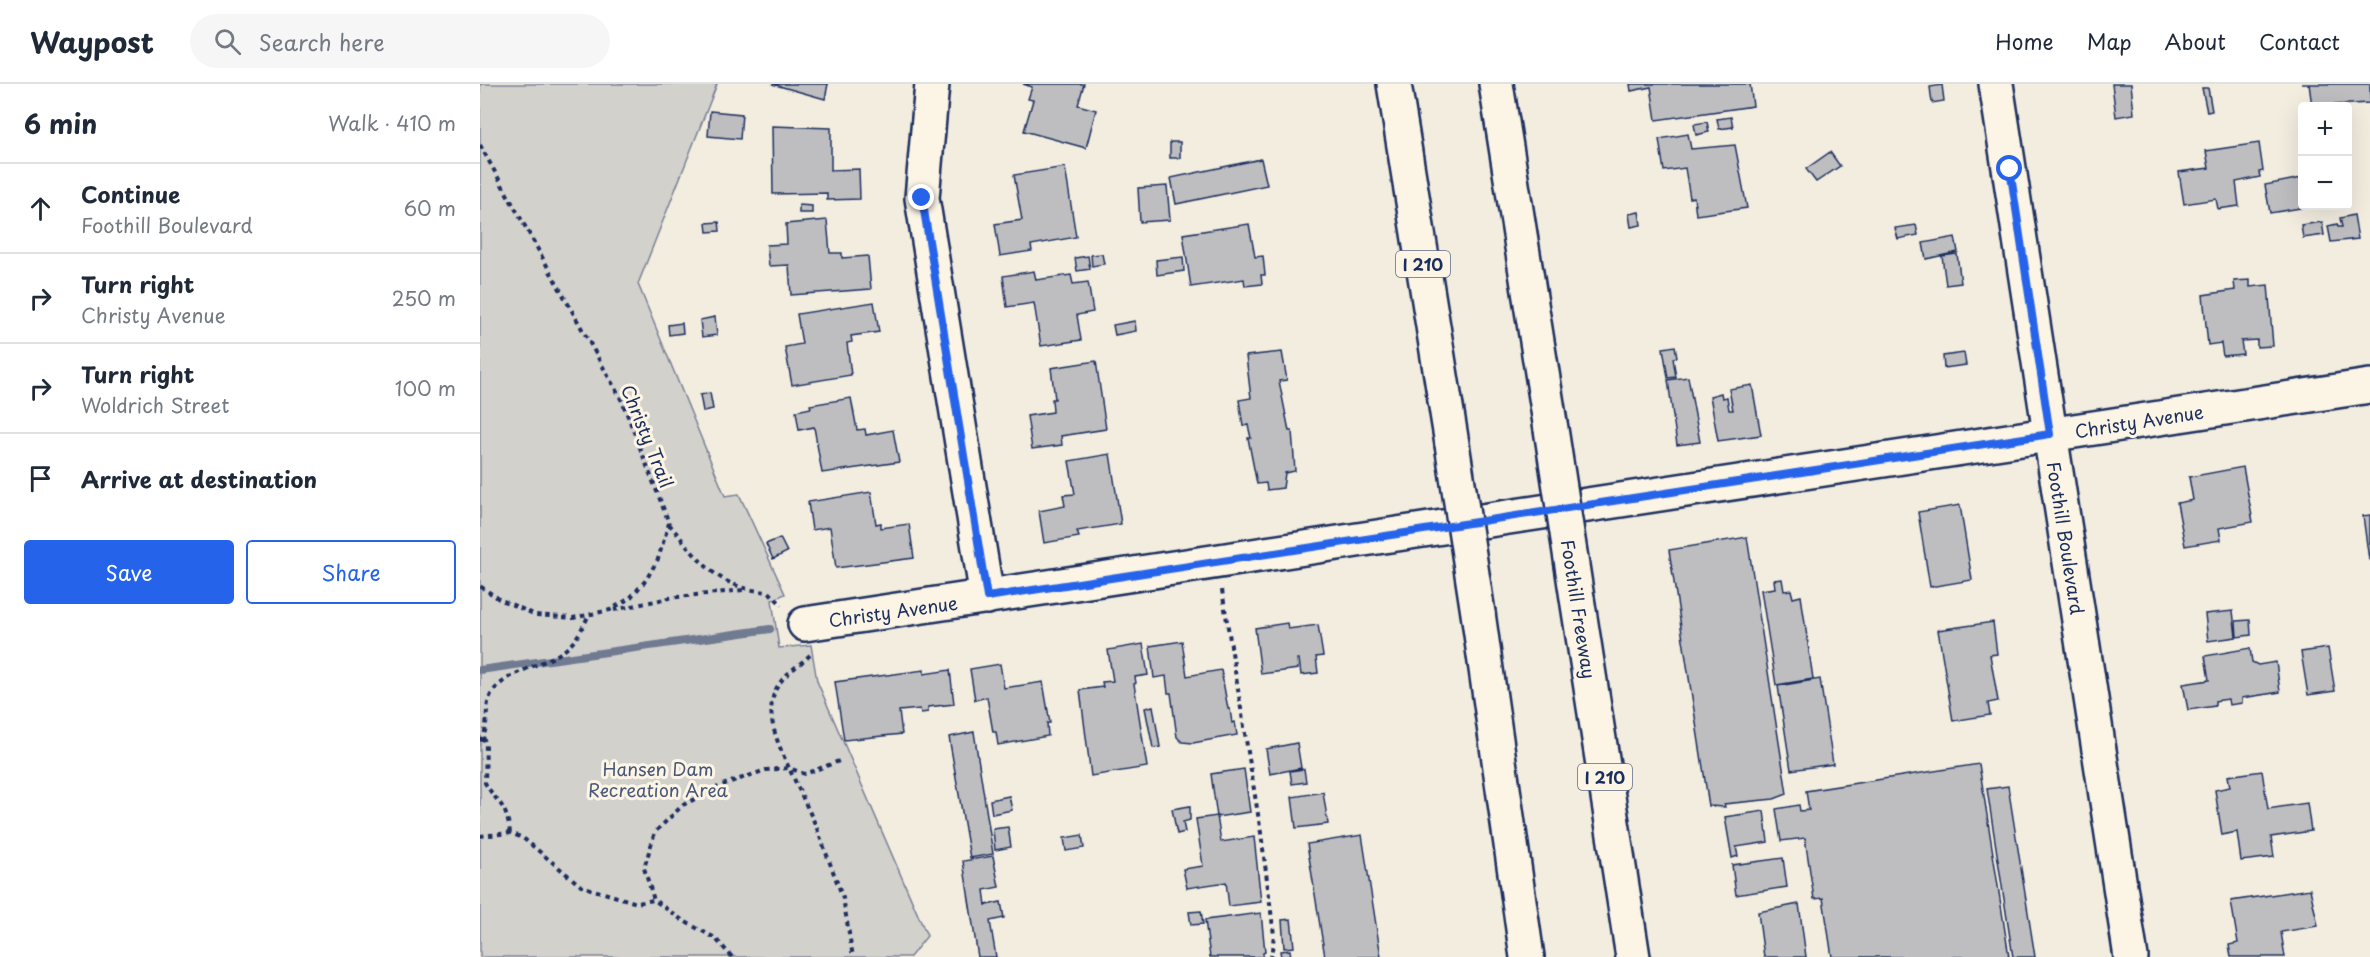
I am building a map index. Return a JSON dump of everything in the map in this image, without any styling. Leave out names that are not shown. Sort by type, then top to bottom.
[{"type":"main road","points":[[932,84],[922,198],[987,597]]},
{"type":"main road","name":"I 210","points":[[1394,84],[1478,613],[1527,957]]},
{"type":"main road","name":"Foothill Freeway","points":[[1496,84],[1622,885],[1636,957]]},
{"type":"main road","name":"Foothill Boulevard","points":[[1996,84],[2131,957]]},
{"type":"main road","name":"Christy Avenue","points":[[814,622],[2370,386]]},
{"type":"path","name":"Christy Trail","points":[[480,144],[622,402],[669,523],[710,572],[743,590]]},
{"type":"path","points":[[610,610],[630,598],[646,580],[658,560],[669,523]]},
{"type":"path","points":[[1218,561],[1258,810],[1274,935],[1271,957]]},
{"type":"path","points":[[480,586],[499,599],[537,615],[573,618],[669,598],[743,590],[769,592],[814,622],[819,641],[809,657],[779,683],[771,710],[774,734],[816,826],[843,897],[853,957]]},
{"type":"path","points":[[480,741],[486,732],[485,709],[495,689],[506,680],[565,650],[577,638],[589,615]]},
{"type":"path","points":[[483,737],[486,744],[485,783],[500,800],[508,815],[510,833]]},
{"type":"path","points":[[732,957],[715,938],[682,920],[654,900],[644,868],[655,832],[683,805],[722,785],[766,770],[789,768],[805,774],[839,761]]},
{"type":"path","points":[[480,836],[510,833],[523,838],[581,886],[637,903],[654,900]]},
{"type":"green space","name":"Hansen Dam Recreation Area","points":[[480,84],[717,84],[638,284],[725,496],[739,494],[785,594],[772,600],[779,648],[811,645],[817,681],[927,936],[910,957],[480,957]]},
{"type":"building","points":[[772,84],[828,84],[825,99]]},
{"type":"building","points":[[1023,84],[1084,84],[1078,105],[1096,110],[1086,148],[1024,131],[1033,100],[1028,99],[1032,87]]},
{"type":"building","points":[[1630,84],[1750,84],[1753,106],[1656,120],[1651,87],[1631,91]]},
{"type":"building","points":[[2112,84],[2131,84],[2134,114],[2116,117]]},
{"type":"building","points":[[2309,84],[2370,84],[2370,103],[2311,102]]},
{"type":"building","points":[[1942,85],[1944,101],[1932,103],[1930,87]]},
{"type":"building","points":[[2202,88],[2208,88],[2212,111],[2207,112]]},
{"type":"building","points":[[710,111],[742,114],[740,139],[708,136]]},
{"type":"building","points":[[1731,117],[1733,127],[1719,129],[1717,119]]},
{"type":"building","points":[[1707,122],[1709,132],[1696,135],[1694,124]]},
{"type":"building","points":[[772,126],[831,128],[831,170],[859,169],[860,199],[827,200],[827,193],[773,194]]},
{"type":"building","points":[[1688,134],[1691,149],[1735,145],[1747,208],[1696,215],[1694,197],[1690,198],[1685,168],[1664,171],[1659,139]]},
{"type":"building","points":[[1170,142],[1180,142],[1180,158],[1170,158]]},
{"type":"building","points":[[2259,143],[2263,171],[2259,172],[2260,177],[2236,182],[2239,206],[2218,209],[2216,199],[2184,204],[2179,172],[2209,168],[2206,151]]},
{"type":"building","points":[[1830,152],[1840,166],[1816,182],[1806,169]]},
{"type":"building","points":[[1261,159],[1267,185],[1176,204],[1171,178]]},
{"type":"building","points":[[1065,167],[1076,237],[1031,245],[1032,251],[1000,256],[995,224],[1022,220],[1014,175]]},
{"type":"building","points":[[2298,179],[2298,208],[2270,213],[2265,185]]},
{"type":"building","points":[[1167,186],[1170,220],[1140,222],[1138,188]]},
{"type":"building","points":[[799,205],[812,206],[812,213],[799,213]]},
{"type":"building","points":[[1639,212],[1641,225],[1631,227],[1629,214]]},
{"type":"building","points":[[2354,215],[2358,239],[2331,242],[2328,226],[2337,224],[2338,227],[2342,227],[2340,218]]},
{"type":"building","points":[[827,220],[830,253],[842,253],[842,258],[868,256],[871,289],[791,295],[789,265],[769,266],[767,245],[787,244],[786,224]]},
{"type":"building","points":[[719,222],[720,231],[707,232],[706,223]]},
{"type":"building","points":[[2322,222],[2324,235],[2303,238],[2301,225]]},
{"type":"building","points":[[1249,224],[1255,257],[1263,256],[1265,275],[1261,275],[1262,284],[1245,286],[1244,279],[1191,287],[1183,234]]},
{"type":"building","points":[[1916,225],[1918,235],[1898,239],[1895,228]]},
{"type":"building","points":[[1955,237],[1958,252],[1926,259],[1923,243]]},
{"type":"building","points":[[1102,254],[1104,264],[1092,266],[1091,255]]},
{"type":"building","points":[[1957,254],[1961,283],[1946,285],[1942,256]]},
{"type":"building","points":[[1088,256],[1090,269],[1077,271],[1075,258]]},
{"type":"building","points":[[1183,257],[1184,271],[1157,275],[1156,260]]},
{"type":"building","points":[[1034,271],[1036,280],[1071,275],[1073,284],[1088,282],[1093,312],[1077,315],[1081,340],[1041,346],[1034,303],[1007,307],[1003,276]]},
{"type":"building","points":[[2250,280],[2250,287],[2268,285],[2273,346],[2257,347],[2257,340],[2241,341],[2243,354],[2223,356],[2221,343],[2208,345],[2203,295],[2235,290],[2234,281]]},
{"type":"building","points":[[874,302],[879,332],[851,336],[852,342],[847,343],[851,375],[792,385],[785,347],[802,344],[797,314]]},
{"type":"building","points":[[715,317],[717,335],[702,337],[700,320]]},
{"type":"building","points":[[1135,321],[1136,331],[1115,335],[1113,325]]},
{"type":"building","points":[[682,323],[683,333],[669,335],[668,325]]},
{"type":"building","points":[[1675,346],[1677,357],[1673,358],[1676,377],[1668,378],[1663,348]]},
{"type":"building","points":[[1282,352],[1287,380],[1279,381],[1289,431],[1292,431],[1295,471],[1285,473],[1283,488],[1267,490],[1266,483],[1257,484],[1248,438],[1251,438],[1248,425],[1243,426],[1239,400],[1251,398],[1246,356]]},
{"type":"building","points":[[1964,353],[1966,365],[1944,368],[1943,356]]},
{"type":"building","points":[[1096,361],[1106,429],[1061,436],[1062,445],[1032,449],[1027,416],[1053,412],[1052,399],[1055,399],[1051,368]]},
{"type":"building","points":[[1688,377],[1700,442],[1677,445],[1668,380]]},
{"type":"building","points":[[1752,385],[1761,435],[1718,441],[1710,396],[1721,393],[1722,398],[1727,397],[1729,410],[1733,410],[1729,389]]},
{"type":"building","points":[[710,393],[713,409],[703,411],[700,395]]},
{"type":"building","points":[[851,398],[857,430],[865,429],[866,435],[893,430],[899,462],[822,473],[814,427],[799,430],[796,411],[811,408],[810,405]]},
{"type":"building","points":[[1110,454],[1121,524],[1077,531],[1079,537],[1044,543],[1039,511],[1065,506],[1063,495],[1075,494],[1069,461]]},
{"type":"building","points":[[2243,467],[2253,522],[2219,528],[2221,540],[2185,546],[2177,503],[2193,500],[2189,477]]},
{"type":"building","points":[[871,492],[876,524],[881,523],[881,528],[909,524],[914,558],[836,568],[830,527],[812,530],[808,502]]},
{"type":"building","points":[[1960,505],[1972,580],[1930,587],[1918,512]]},
{"type":"building","points":[[2370,515],[2370,559],[2369,560],[2363,516]]},
{"type":"building","points":[[1747,537],[1787,794],[1774,799],[1724,804],[1725,807],[1709,806],[1669,550]]},
{"type":"building","points":[[780,538],[787,552],[773,559],[766,544]]},
{"type":"building","points":[[1782,579],[1784,591],[1791,590],[1793,598],[1801,596],[1813,679],[1776,685],[1761,590],[1775,588],[1774,580]]},
{"type":"building","points":[[2233,611],[2236,637],[2208,641],[2205,614]]},
{"type":"building","points":[[2250,620],[2251,635],[2237,637],[2236,621]]},
{"type":"building","points":[[1993,622],[1997,654],[1990,655],[1998,701],[1988,703],[1990,715],[1953,721],[1938,630]]},
{"type":"building","points":[[1287,623],[1288,629],[1318,625],[1323,656],[1316,657],[1318,673],[1301,675],[1299,659],[1297,659],[1298,669],[1261,674],[1255,628]]},
{"type":"building","points":[[1182,641],[1187,676],[1221,670],[1228,709],[1230,709],[1232,723],[1235,722],[1237,735],[1193,743],[1182,742],[1177,737],[1171,693],[1168,693],[1166,676],[1154,678],[1150,646]]},
{"type":"building","points":[[1143,644],[1148,675],[1135,677],[1136,683],[1134,684],[1147,767],[1091,776],[1080,690],[1103,687],[1102,682],[1113,681],[1108,650]]},
{"type":"building","points":[[2250,648],[2252,662],[2258,665],[2276,662],[2280,692],[2242,698],[2242,703],[2229,705],[2228,699],[2215,701],[2215,706],[2188,710],[2183,684],[2209,680],[2205,656]]},
{"type":"building","points":[[2328,648],[2335,691],[2308,695],[2301,652]]},
{"type":"building","points":[[1000,664],[1004,688],[1043,682],[1050,723],[1047,723],[1048,736],[998,745],[996,732],[993,732],[987,697],[975,700],[970,669]]},
{"type":"building","points":[[924,670],[924,674],[950,670],[954,704],[928,707],[928,712],[921,713],[920,709],[899,711],[902,734],[844,740],[835,682]]},
{"type":"building","points":[[1820,679],[1833,764],[1791,770],[1778,686]]},
{"type":"building","points":[[1153,706],[1160,747],[1153,748],[1145,708]]},
{"type":"building","points":[[974,732],[993,854],[970,858],[949,737]]},
{"type":"building","points":[[1297,743],[1301,768],[1270,774],[1266,749]]},
{"type":"building","points":[[1979,764],[2009,957],[1832,957],[1823,898],[1814,899],[1805,838],[1781,841],[1776,809],[1799,805],[1800,811],[1809,810],[1806,791]]},
{"type":"building","points":[[1244,769],[1250,812],[1217,817],[1211,774]]},
{"type":"building","points":[[1304,769],[1306,782],[1292,784],[1290,771]]},
{"type":"building","points":[[2262,771],[2268,809],[2307,803],[2311,831],[2271,837],[2274,857],[2241,861],[2237,832],[2222,835],[2215,790],[2230,787],[2228,776]]},
{"type":"building","points":[[2008,786],[2035,957],[2013,957],[1987,789]]},
{"type":"building","points":[[1323,792],[1328,824],[1296,828],[1292,797]]},
{"type":"building","points":[[1009,796],[1012,810],[992,814],[990,800]]},
{"type":"building","points":[[1190,806],[1190,820],[1183,822],[1185,832],[1177,834],[1172,809]]},
{"type":"building","points":[[1764,811],[1768,842],[1736,847],[1738,856],[1732,858],[1725,817]]},
{"type":"building","points":[[1217,816],[1221,842],[1254,837],[1261,902],[1229,906],[1226,882],[1187,888],[1183,869],[1203,866],[1196,819]]},
{"type":"building","points":[[1008,827],[1011,847],[995,850],[993,829]]},
{"type":"building","points":[[1082,835],[1084,848],[1066,851],[1064,838]]},
{"type":"building","points":[[1362,835],[1381,957],[1325,957],[1307,844]]},
{"type":"building","points":[[993,856],[999,887],[984,890],[986,905],[1001,902],[1004,918],[990,921],[996,957],[978,957],[963,861]]},
{"type":"building","points":[[1783,858],[1787,887],[1736,895],[1732,865]]},
{"type":"building","points":[[2310,889],[2318,926],[2281,932],[2285,957],[2231,957],[2229,945],[2238,943],[2231,901]]},
{"type":"building","points":[[1799,904],[1806,957],[1764,957],[1758,912]]},
{"type":"building","points":[[1201,911],[1203,924],[1191,925],[1189,912]]},
{"type":"building","points":[[1261,913],[1265,952],[1263,957],[1210,957],[1205,920]]},
{"type":"building","points":[[1291,919],[1294,947],[1284,948],[1282,920]]},
{"type":"building","points":[[1290,950],[1291,957],[1281,957],[1280,951]]},
{"type":"waterway","points":[[480,670],[770,629]]},
{"type":"route","points":[[922,198],[987,597],[1397,532],[2050,434],[2010,169]]}]
